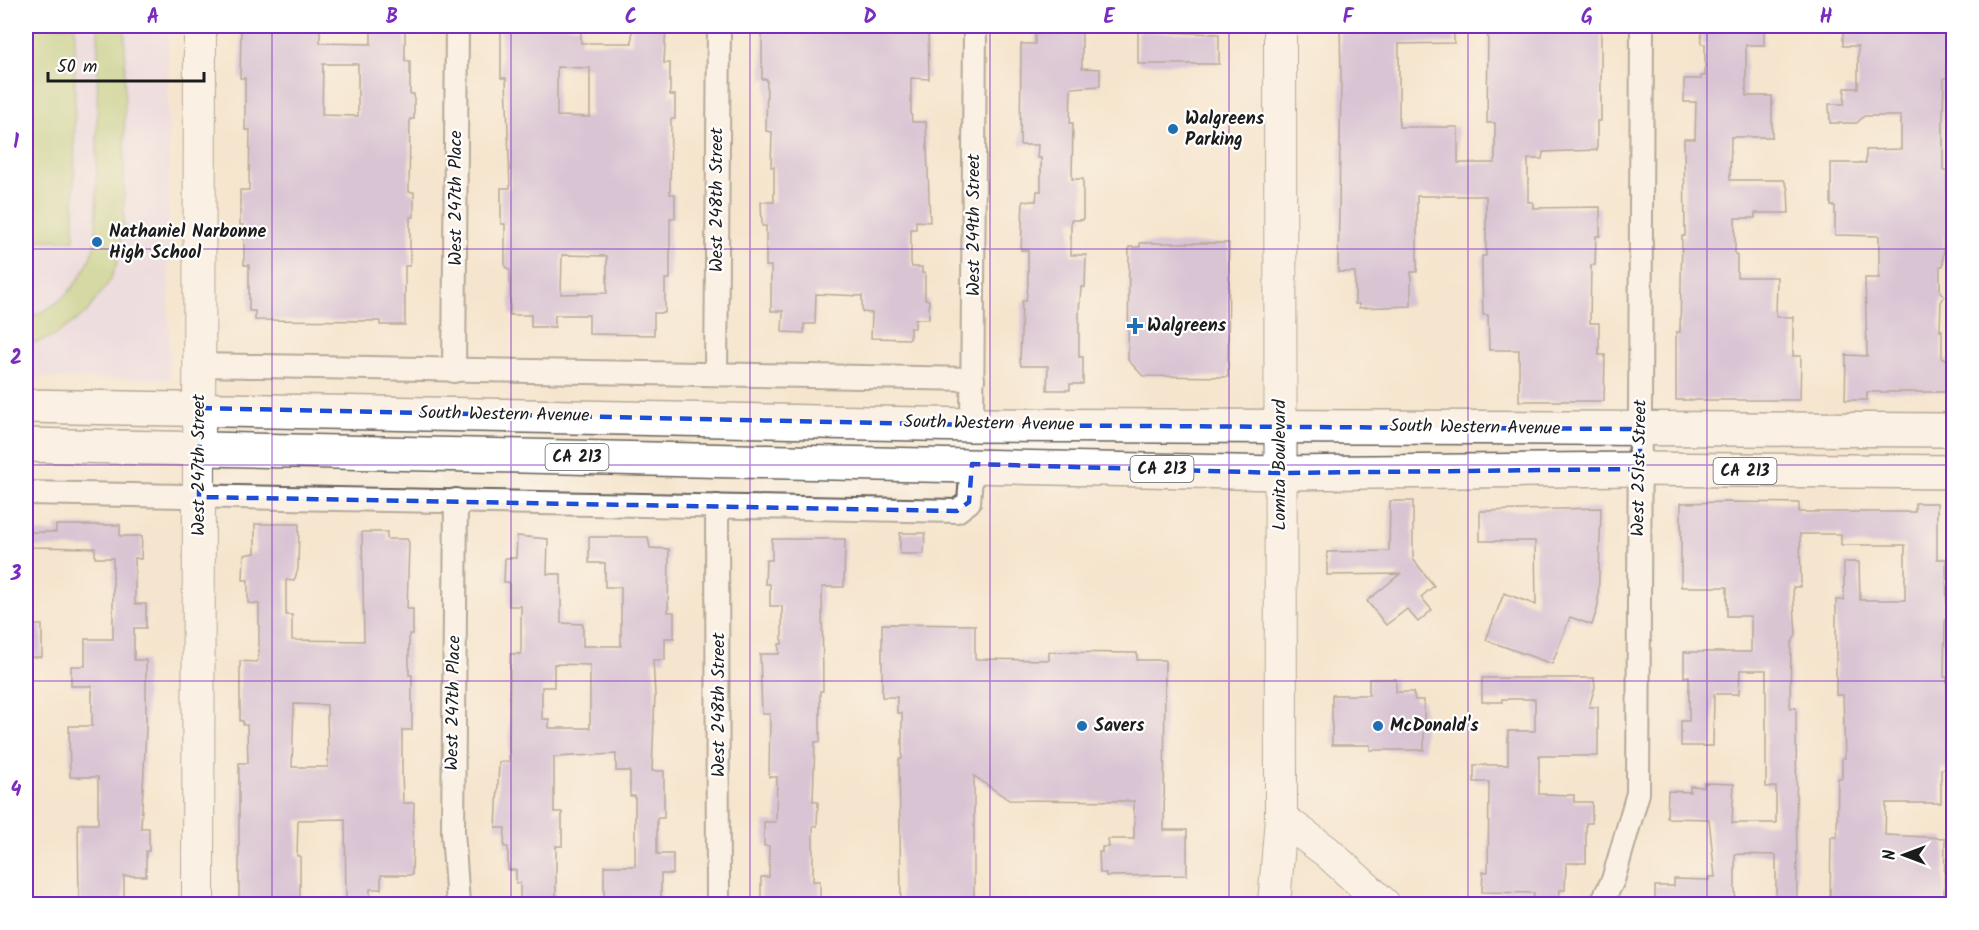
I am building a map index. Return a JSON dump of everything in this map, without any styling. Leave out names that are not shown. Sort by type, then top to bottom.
[{"type":"main road","name":"South Western Avenue","points":[[26,406],[972,424],[1953,430]]},
{"type":"main road","name":"CA 213","points":[[26,445],[1280,472],[1640,469],[1953,472]]},
{"type":"street","name":"West 247th Street","points":[[198,904],[200,26]]},
{"type":"street","name":"West 247th Place","points":[[454,371],[457,26]]},
{"type":"street","name":"West 248th Street","points":[[716,374],[719,26]]},
{"type":"street","name":"West 249th Street","points":[[972,424],[975,26]]},
{"type":"street","name":"Lomita Boulevard","points":[[1274,904],[1281,818],[1280,26]]},
{"type":"street","name":"West 251st Street","points":[[1601,904],[1613,880],[1638,793],[1642,26]]},
{"type":"street","points":[[200,365],[973,378]]},
{"type":"street","points":[[26,493],[957,511],[969,502],[972,464]]},
{"type":"street","name":"West 247th Place","points":[[456,500],[453,832],[458,904]]},
{"type":"street","name":"West 248th Street","points":[[717,506],[718,904]]},
{"type":"street","points":[[1281,818],[1326,851],[1384,904]]},
{"type":"highlighted area","points":[[200,408],[972,425],[1640,429],[1640,469],[1280,473],[972,464],[969,502],[957,511],[199,497]]},
{"type":"shaded area","name":"Nathaniel Narbonne High School","points":[[26,26],[168,26],[169,379],[26,378]]},
{"type":"green space","points":[[26,26],[75,26],[74,240],[26,240]]},
{"type":"green space","points":[[98,26],[125,26],[124,224],[117,263],[110,281],[86,313],[54,336],[26,346],[26,318],[52,306],[72,289],[92,254],[96,240]]},
{"type":"building","points":[[241,26],[320,26],[320,43],[371,44],[371,26],[405,26],[405,61],[410,61],[410,94],[414,94],[414,119],[410,119],[409,192],[414,192],[414,217],[410,217],[410,266],[405,266],[405,325],[380,325],[380,321],[255,320],[255,311],[249,311],[249,265],[244,265],[244,225],[240,225],[240,190],[249,190],[250,130],[245,130],[245,78],[240,78]],"holes":[[[323,64],[358,64],[358,116],[322,115]]]},
{"type":"building","points":[[501,26],[581,26],[581,43],[632,43],[632,26],[666,26],[664,63],[670,63],[670,95],[675,95],[675,119],[671,119],[670,194],[675,194],[675,218],[670,218],[670,279],[665,279],[665,313],[654,313],[654,335],[589,334],[589,315],[555,315],[555,327],[531,327],[531,315],[510,315],[510,270],[505,267],[505,224],[501,224],[501,188],[510,188],[506,78],[501,78]],"holes":[[[557,67],[590,68],[590,117],[557,116]],[[562,255],[607,256],[607,293],[561,294]]]},
{"type":"building","points":[[762,26],[928,26],[929,79],[911,78],[911,111],[912,122],[926,122],[930,222],[916,221],[916,229],[911,229],[911,262],[912,267],[922,267],[922,273],[925,273],[925,299],[929,300],[929,319],[915,319],[915,328],[910,328],[910,339],[871,338],[872,313],[862,312],[862,296],[816,294],[815,324],[804,324],[804,333],[782,332],[783,311],[771,311],[771,266],[766,266],[766,226],[762,226],[761,202],[774,202],[774,167],[771,167],[772,132],[766,131],[767,79],[762,79]]},
{"type":"building","points":[[1040,26],[1082,26],[1082,68],[1100,69],[1100,86],[1071,88],[1072,179],[1083,179],[1083,220],[1071,220],[1071,255],[1086,255],[1085,287],[1081,287],[1079,312],[1079,357],[1083,357],[1083,384],[1070,384],[1070,390],[1047,390],[1048,366],[1021,366],[1020,361],[1022,301],[1026,301],[1028,285],[1028,250],[1021,250],[1023,201],[1036,201],[1037,191],[1041,191],[1041,158],[1037,158],[1038,145],[1020,145],[1021,44],[1035,44],[1035,34],[1040,34]]},
{"type":"building","points":[[1340,26],[1454,26],[1454,43],[1399,44],[1399,127],[1458,127],[1458,163],[1495,163],[1495,123],[1487,123],[1488,26],[1601,26],[1601,121],[1597,121],[1597,150],[1543,152],[1542,159],[1528,159],[1528,202],[1533,202],[1533,208],[1600,207],[1600,236],[1596,236],[1595,265],[1591,265],[1590,323],[1599,323],[1599,355],[1605,355],[1604,401],[1519,401],[1519,350],[1489,350],[1488,315],[1483,315],[1482,276],[1482,256],[1486,256],[1486,196],[1417,196],[1417,272],[1411,272],[1411,306],[1359,308],[1359,304],[1355,304],[1355,272],[1338,272]]},
{"type":"building","points":[[1701,26],[1764,26],[1764,45],[1746,45],[1746,96],[1772,96],[1772,137],[1731,137],[1730,180],[1784,180],[1788,189],[1789,213],[1755,213],[1755,218],[1735,218],[1737,277],[1777,277],[1776,317],[1793,317],[1793,356],[1801,356],[1800,400],[1676,400],[1676,332],[1680,332],[1682,236],[1685,236],[1684,139],[1695,139],[1696,102],[1684,102],[1684,79],[1701,79],[1701,76],[1705,76],[1705,44],[1702,44]]},
{"type":"building","points":[[1843,26],[1949,26],[1943,114],[1943,170],[1947,170],[1947,236],[1944,236],[1943,266],[1940,266],[1940,291],[1944,297],[1941,302],[1940,331],[1942,330],[1942,359],[1949,359],[1949,392],[1867,392],[1867,400],[1845,400],[1846,355],[1867,356],[1865,278],[1879,278],[1879,236],[1835,235],[1835,206],[1831,206],[1831,163],[1866,163],[1866,150],[1901,149],[1901,116],[1864,116],[1857,123],[1830,123],[1829,104],[1844,104],[1845,88],[1858,88],[1858,46],[1843,46]]},
{"type":"building","points":[[1138,31],[1219,34],[1219,64],[1138,64]]},
{"type":"building","name":"Walgreens","points":[[1140,243],[1229,243],[1228,377],[1143,376],[1128,360],[1129,247],[1140,247]]},
{"type":"building","points":[[1390,501],[1413,501],[1413,559],[1434,586],[1421,597],[1432,610],[1418,622],[1407,609],[1386,625],[1367,601],[1400,574],[1327,575],[1327,552],[1389,551]]},
{"type":"building","points":[[1681,503],[1799,503],[1799,512],[1915,512],[1915,503],[1937,503],[1937,559],[1946,559],[1947,620],[1945,620],[1944,677],[1947,677],[1947,710],[1951,712],[1951,769],[1941,769],[1941,803],[1886,803],[1885,835],[1945,838],[1944,904],[1830,904],[1831,837],[1837,837],[1838,778],[1842,778],[1842,758],[1845,758],[1843,695],[1836,695],[1836,600],[1844,600],[1844,562],[1859,562],[1860,600],[1905,600],[1905,545],[1841,545],[1841,534],[1800,534],[1801,587],[1793,587],[1796,635],[1791,644],[1790,708],[1796,708],[1797,904],[1776,904],[1776,855],[1735,854],[1735,904],[1655,904],[1655,886],[1674,886],[1674,879],[1709,880],[1709,877],[1715,877],[1709,819],[1667,818],[1668,791],[1690,792],[1690,786],[1704,787],[1704,783],[1734,784],[1732,823],[1776,823],[1776,787],[1766,787],[1766,670],[1740,670],[1739,694],[1714,694],[1713,746],[1681,746],[1681,721],[1689,721],[1689,676],[1684,677],[1684,652],[1751,652],[1751,616],[1727,616],[1727,587],[1681,587]]},
{"type":"building","points":[[1601,508],[1598,606],[1592,625],[1570,617],[1552,664],[1486,640],[1504,593],[1536,605],[1535,541],[1480,541],[1480,511]]},
{"type":"building","points":[[255,524],[299,524],[298,569],[294,581],[286,580],[286,615],[292,615],[292,640],[364,641],[362,532],[387,532],[387,539],[407,539],[409,543],[407,609],[413,609],[413,634],[409,634],[412,730],[402,730],[402,772],[403,803],[414,803],[412,875],[381,875],[381,889],[370,889],[370,901],[346,901],[345,819],[298,820],[297,856],[300,856],[300,901],[239,901],[239,763],[248,763],[247,725],[243,725],[243,721],[240,721],[240,661],[257,662],[259,654],[259,604],[248,603],[248,580],[243,580],[244,555],[255,553]],"holes":[[[294,704],[327,705],[328,767],[292,767]]]},
{"type":"building","points":[[56,525],[120,525],[120,536],[142,536],[141,559],[135,558],[135,604],[146,604],[146,628],[134,628],[134,660],[146,660],[146,730],[141,828],[149,828],[149,851],[146,851],[146,876],[124,876],[124,901],[79,901],[78,824],[98,824],[98,777],[70,777],[69,726],[92,726],[92,686],[71,686],[71,666],[85,666],[85,639],[113,639],[113,558],[95,558],[95,548],[26,547],[26,532],[56,532]]},
{"type":"building","points":[[900,533],[925,533],[924,554],[900,554]]},
{"type":"building","points":[[517,536],[548,539],[547,574],[561,574],[561,623],[583,624],[583,646],[621,646],[621,587],[605,587],[605,563],[589,563],[589,537],[648,537],[650,548],[669,549],[668,612],[674,612],[674,638],[665,638],[665,660],[653,660],[655,695],[652,771],[664,771],[664,818],[657,818],[657,854],[673,854],[673,874],[661,874],[661,900],[604,900],[604,866],[635,866],[635,796],[630,796],[630,771],[616,771],[616,754],[554,757],[554,812],[562,812],[562,846],[556,846],[556,901],[520,902],[520,883],[516,883],[516,870],[508,870],[508,847],[504,847],[505,828],[496,828],[499,762],[509,762],[510,654],[521,654],[521,606],[509,606],[509,582],[504,582],[505,558],[516,558]],"holes":[[[554,664],[590,665],[590,728],[549,728],[549,719],[542,719],[542,687],[554,687]]]},
{"type":"building","points":[[772,539],[845,539],[844,587],[822,587],[823,691],[820,691],[820,742],[815,742],[813,801],[818,802],[817,826],[813,826],[813,881],[820,881],[820,904],[802,904],[802,901],[761,901],[761,877],[769,877],[769,846],[764,846],[764,822],[776,822],[777,777],[769,777],[770,714],[762,714],[760,654],[779,654],[779,644],[782,644],[782,606],[770,606],[770,584],[765,584],[766,560],[772,560]]},
{"type":"building","points":[[882,624],[975,625],[975,659],[1049,660],[1049,652],[1137,653],[1137,660],[1165,660],[1164,830],[1187,830],[1187,875],[1106,876],[1106,873],[1100,873],[1099,852],[1102,852],[1102,847],[1109,847],[1108,839],[1134,839],[1134,801],[1009,800],[974,776],[974,902],[907,904],[907,901],[901,901],[899,759],[902,759],[902,713],[897,713],[897,697],[882,697]]},
{"type":"building","points":[[26,625],[42,625],[42,657],[26,657]]},
{"type":"building","points":[[1482,678],[1594,678],[1595,687],[1589,707],[1598,707],[1598,756],[1539,756],[1539,794],[1574,795],[1574,802],[1592,802],[1592,823],[1586,823],[1586,863],[1566,863],[1565,890],[1560,890],[1559,904],[1533,903],[1534,893],[1482,892],[1483,872],[1488,872],[1489,782],[1474,782],[1474,765],[1508,765],[1508,731],[1535,731],[1535,699],[1502,699],[1502,702],[1482,702]]},
{"type":"building","name":"McDonald's","points":[[1369,679],[1396,679],[1396,692],[1413,692],[1415,700],[1424,700],[1424,750],[1370,750],[1370,745],[1332,745],[1332,695],[1369,695]]},
{"type":"place","name":"Walgreens Parking","points":[[1173,129]]},
{"type":"place","name":"Nathaniel Narbonne High School","points":[[97,242]]},
{"type":"place","name":"Walgreens","points":[[1135,326]]},
{"type":"place","name":"Savers","points":[[1082,726]]},
{"type":"place","name":"McDonald's","points":[[1378,726]]}]
